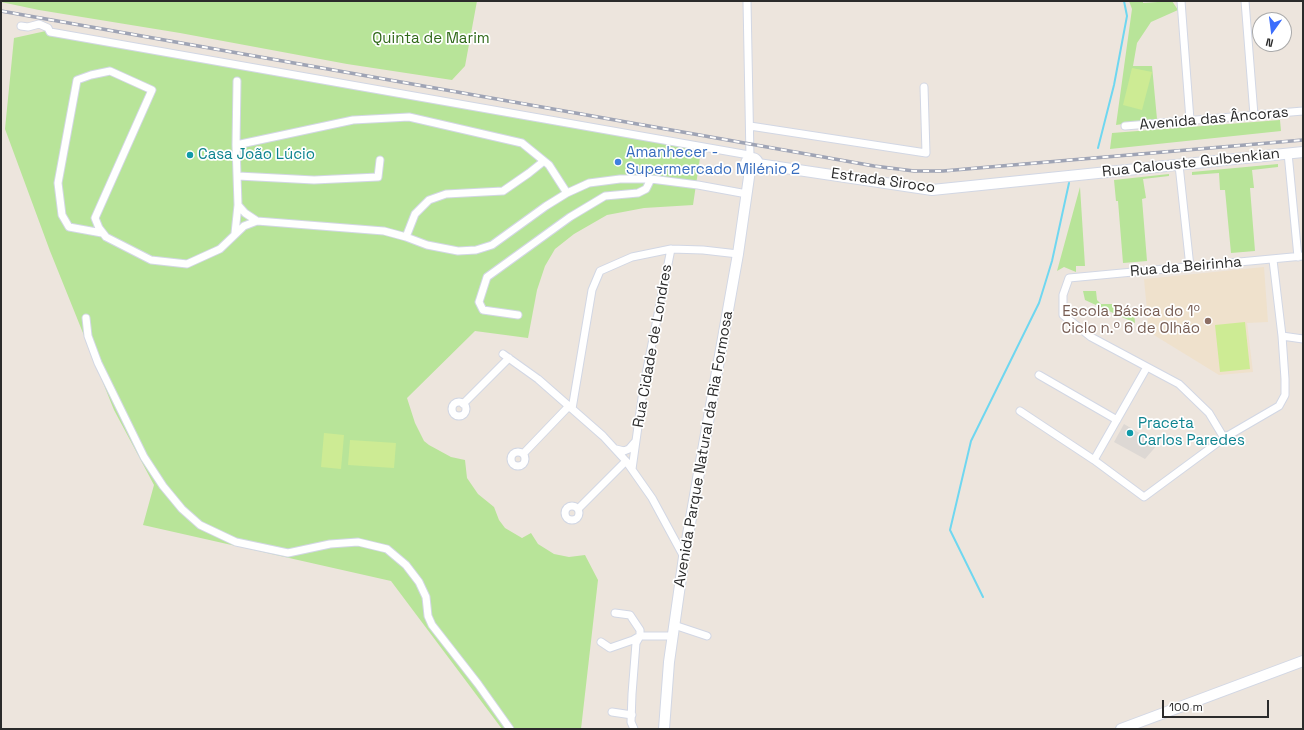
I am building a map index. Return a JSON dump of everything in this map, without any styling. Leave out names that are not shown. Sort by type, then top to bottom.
[{"type":"street","points":[[20,26],[28,27],[39,24],[48,28],[50,32],[752,162],[747,1]]},
{"type":"street","points":[[1181,1],[1190,120]]},
{"type":"street","points":[[1245,1],[1254,115]]},
{"type":"street","points":[[102,232],[69,227],[62,215],[58,183],[77,80],[91,74],[110,71],[152,90],[95,218],[106,238],[152,260],[187,264],[220,249],[244,226],[256,221],[384,231],[427,244],[458,250],[476,250],[492,245],[546,206],[567,193],[589,183],[620,179],[650,179],[747,194]]},
{"type":"street","points":[[235,233],[238,205],[236,145],[237,81]]},
{"type":"street","points":[[750,126],[926,153],[924,87]]},
{"type":"street","name":"Avenida das Âncoras","points":[[1125,126],[1303,111]]},
{"type":"street","points":[[236,145],[353,120],[409,117],[522,143],[549,165],[567,193]]},
{"type":"street","name":"Rua Calouste Gulbenkian","points":[[1079,175],[1303,152]]},
{"type":"street","points":[[1288,153],[1301,256]]},
{"type":"street","points":[[238,176],[314,180],[378,177],[380,160]]},
{"type":"street","points":[[406,237],[415,214],[429,200],[446,194],[503,191],[529,174],[544,161]]},
{"type":"street","name":"Estrada Siroco","points":[[752,162],[932,190],[1079,175]]},
{"type":"street","name":"Avenida Parque Natural da Ria Formosa","points":[[664,729],[669,662],[684,557],[738,254],[752,162]]},
{"type":"street","points":[[1179,165],[1190,267]]},
{"type":"street","points":[[518,315],[483,310],[479,302],[487,277],[576,213],[605,196],[638,193],[646,189],[650,179]]},
{"type":"street","points":[[238,205],[245,213],[256,221]]},
{"type":"street","points":[[523,454],[570,407],[592,290],[600,271],[632,257],[671,249],[703,250],[738,254]]},
{"type":"street","name":"Rua Cidade de Londres","points":[[632,469],[644,384],[671,249]]},
{"type":"street","name":"Rua da Beirinha","points":[[1147,367],[1091,337],[1063,315],[1063,295],[1070,278],[1273,260],[1301,256]]},
{"type":"street","points":[[1020,411],[1094,460],[1144,497],[1224,438],[1279,406],[1285,395],[1282,336],[1273,260]]},
{"type":"street","points":[[86,318],[88,336],[98,363],[144,457],[162,486],[182,509],[200,525],[236,542],[288,553],[330,544],[358,542],[387,549],[406,565],[419,582],[426,597],[428,616],[432,625],[478,684],[510,729]]},
{"type":"street","points":[[1282,336],[1303,339]]},
{"type":"street","points":[[463,404],[506,356],[538,379],[616,449],[652,498],[684,557]]},
{"type":"street","points":[[1094,460],[1147,367],[1179,384],[1209,413],[1224,438]]},
{"type":"street","points":[[1039,375],[1117,420]]},
{"type":"street","name":"Rua Cidade de Londres","points":[[616,449],[624,451],[636,442]]},
{"type":"street","points":[[578,509],[626,461]]},
{"type":"street","points":[[616,613],[630,615],[640,630],[640,636],[636,643],[631,722],[634,729]]},
{"type":"street","points":[[674,625],[707,636]]},
{"type":"street","points":[[601,642],[610,648],[640,636],[673,636]]},
{"type":"street","points":[[1121,729],[1303,661]]},
{"type":"street","points":[[612,712],[632,715]]},
{"type":"shaded area","name":"Escola Básica do 1º Ciclo n.º 6 de Olhão","points":[[1264,267],[1268,322],[1247,323],[1253,372],[1219,375],[1149,332],[1144,279]]},
{"type":"shaded area","name":"Praceta Carlos Paredes","points":[[1124,424],[1158,444],[1145,459],[1114,442]]},
{"type":"green space","name":"Quinta de Marim","points":[[1,1],[477,1],[465,66],[452,80],[347,64],[180,33],[39,10]]},
{"type":"green space","points":[[1129,1],[1143,1],[1143,3],[1172,1],[1178,10],[1151,22],[1137,43],[1133,66],[1152,66],[1157,119],[1116,125],[1132,9]]},
{"type":"green space","points":[[55,29],[701,151],[693,205],[644,208],[607,215],[574,234],[555,249],[545,266],[537,290],[528,338],[475,331],[407,398],[415,423],[424,441],[451,457],[465,460],[467,478],[478,494],[494,507],[499,520],[505,528],[522,538],[531,533],[538,544],[554,554],[569,557],[585,555],[598,580],[581,729],[502,729],[391,581],[143,525],[154,485],[114,410],[50,251],[5,129],[14,38]]},
{"type":"green space","points":[[1132,68],[1152,72],[1142,110],[1123,105]]},
{"type":"green space","points":[[1280,120],[1281,131],[1110,149],[1112,133]]},
{"type":"green space","points":[[1278,164],[1278,167],[1252,170],[1254,188],[1250,188],[1255,251],[1231,253],[1225,190],[1220,190],[1219,173],[1192,175],[1192,172]]},
{"type":"green space","points":[[1169,174],[1169,176],[1143,179],[1146,198],[1142,199],[1147,261],[1123,263],[1118,201],[1116,201],[1114,180]]},
{"type":"green space","points":[[1080,187],[1085,266],[1076,266],[1076,272],[1064,267],[1057,271]]},
{"type":"green space","points":[[1083,291],[1096,291],[1097,300],[1101,304],[1115,304],[1118,313],[1134,312],[1135,323],[1085,300]]},
{"type":"green space","points":[[1245,322],[1250,369],[1220,372],[1215,325]]},
{"type":"green space","points":[[324,433],[344,435],[341,469],[321,467]]},
{"type":"green space","points":[[350,440],[396,443],[394,468],[348,465]]},
{"type":"waterway","points":[[1098,148],[1114,85],[1127,16],[1124,1]]},
{"type":"waterway","points":[[983,597],[950,530],[971,441],[1039,303],[1052,261],[1069,183]]},
{"type":"railway","points":[[1,11],[874,166],[914,171],[943,171],[1303,140]]},
{"type":"place","name":"Casa João Lúcio","points":[[190,155]]},
{"type":"place","name":"Amanhecer - Supermercado Milénio 2","points":[[618,162]]},
{"type":"place","name":"Escola Básica do 1º Ciclo n.º 6 de Olhão","points":[[1208,321]]},
{"type":"place","name":"Praceta Carlos Paredes","points":[[1130,433]]}]
